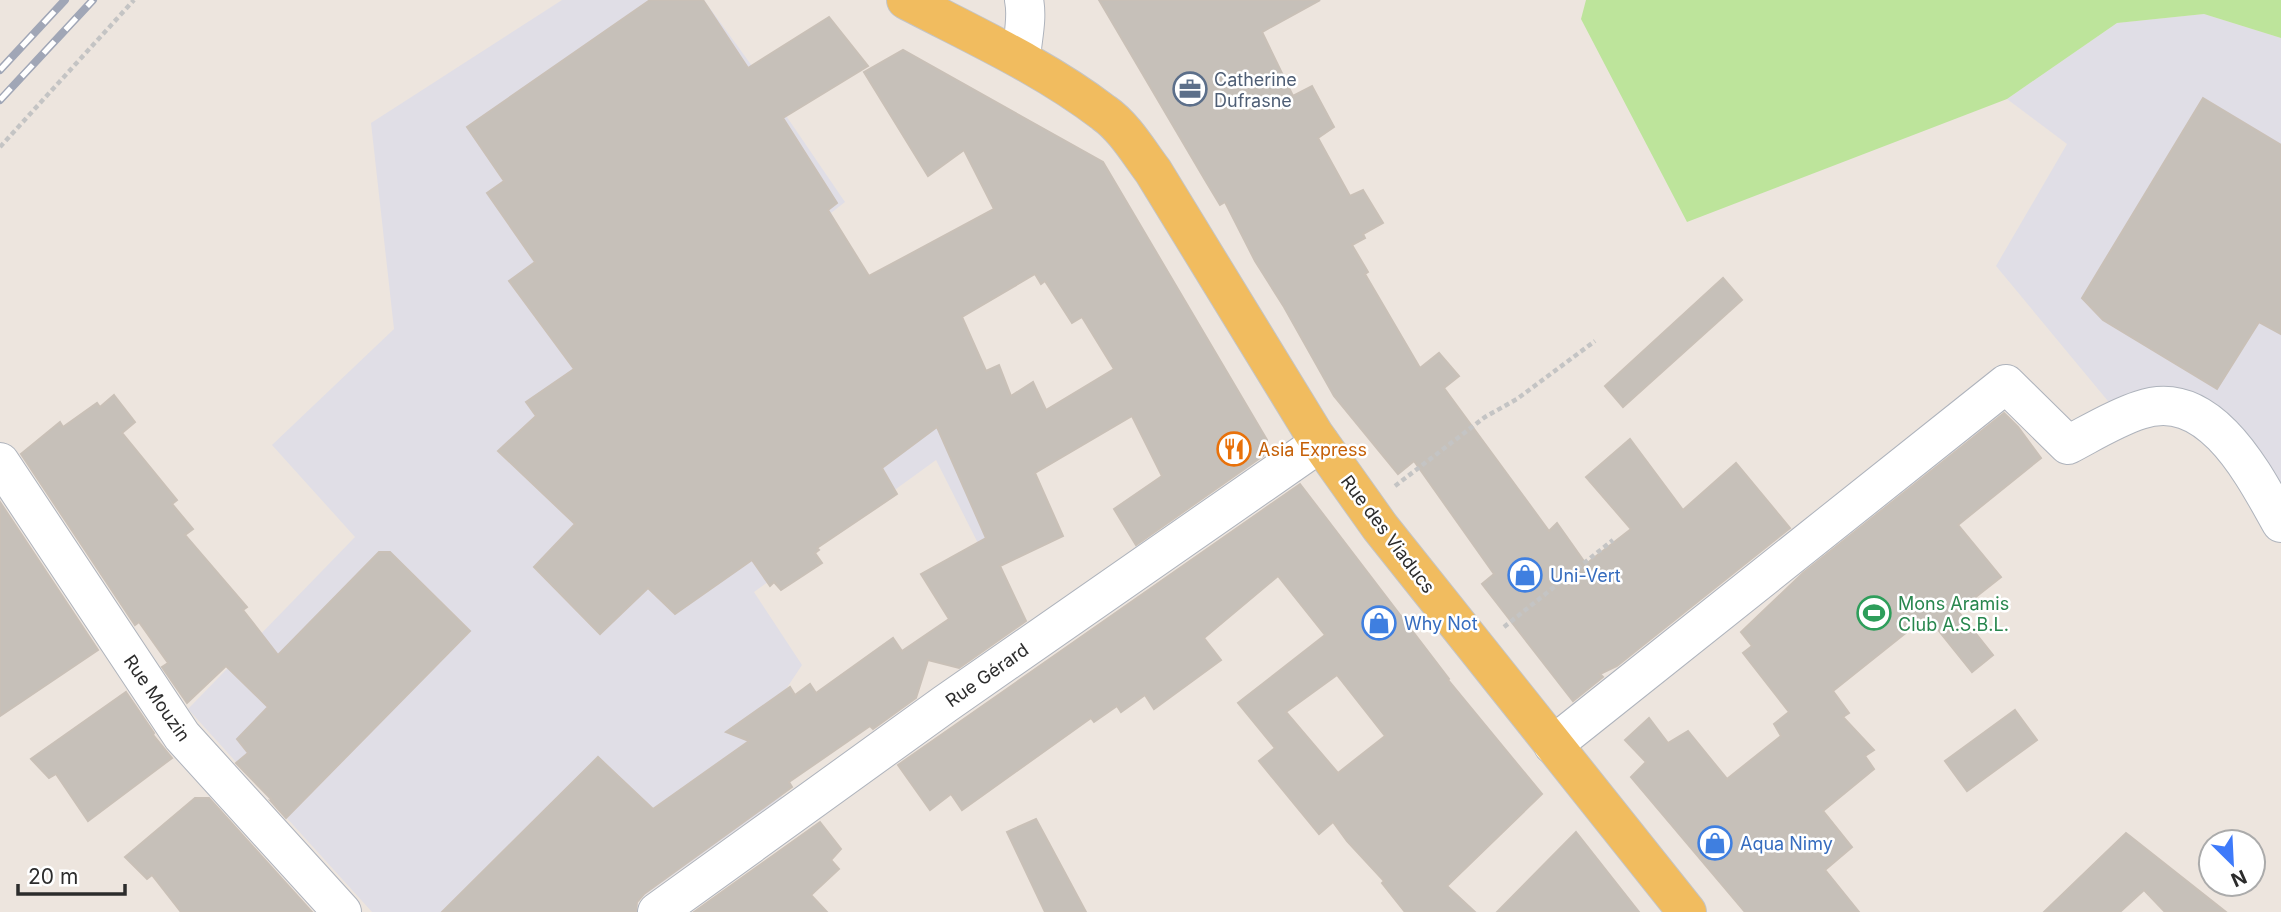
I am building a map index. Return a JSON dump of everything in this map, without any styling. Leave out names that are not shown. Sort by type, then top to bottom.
[{"type":"main road","name":"Rue des Viaducs","points":[[906,0],[1021,59],[1106,114],[1130,140],[1153,171],[1320,443],[1476,649],[1687,912]]},
{"type":"street","points":[[1021,59],[1027,13],[1024,0]]},
{"type":"street","points":[[1553,745],[2006,384],[2068,446],[2142,409],[2169,406],[2192,413],[2217,427],[2234,447],[2280,518]]},
{"type":"street","name":"Rue Gérard","points":[[657,912],[945,704],[1320,443]]},
{"type":"street","name":"Rue Mouzin","points":[[0,462],[182,736],[342,912]]},
{"type":"path","points":[[0,147],[134,0]]},
{"type":"path","points":[[1367,508],[1485,417],[1517,399],[1595,341]]},
{"type":"path","points":[[1476,649],[1613,540]]},
{"type":"shaded area","points":[[562,0],[704,0],[845,202],[831,213],[879,300],[958,316],[990,567],[936,460],[754,592],[802,665],[747,748],[782,797],[621,912],[372,912],[188,709],[355,537],[272,445],[394,329],[371,123]]},
{"type":"shaded area","points":[[2204,14],[2281,38],[2281,514],[2218,429],[2122,418],[1996,266],[2067,144],[2007,99],[2117,23]]},
{"type":"green space","points":[[1586,0],[2281,0],[2281,38],[2204,14],[2117,23],[2007,99],[1687,222],[1581,19]]},
{"type":"building","points":[[650,0],[703,0],[748,68],[829,17],[868,66],[783,118],[837,203],[828,210],[869,276],[994,209],[964,150],[928,176],[864,72],[903,50],[1103,162],[1267,440],[1263,456],[1136,545],[1114,509],[1162,476],[1132,416],[1035,473],[1063,536],[1000,566],[1026,621],[959,668],[928,660],[916,698],[873,729],[870,726],[789,782],[792,787],[644,894],[637,902],[636,912],[442,912],[598,757],[653,809],[749,741],[726,732],[790,687],[795,695],[810,684],[816,693],[893,638],[902,651],[949,619],[921,574],[986,538],[937,427],[882,468],[897,494],[817,548],[819,550],[815,553],[822,563],[781,590],[774,582],[770,586],[752,560],[675,614],[648,588],[600,634],[534,567],[575,524],[498,451],[536,416],[526,402],[574,369],[509,281],[535,262],[487,193],[504,181],[467,127]],"holes":[[[1035,274],[1041,284],[1045,281],[1072,323],[1082,317],[1114,369],[1046,410],[1033,382],[1011,396],[999,365],[986,371],[962,317]]]},
{"type":"building","points":[[1099,0],[1320,0],[1262,32],[1293,96],[1312,86],[1334,127],[1318,138],[1350,196],[1363,190],[1383,223],[1363,234],[1365,238],[1352,245],[1368,272],[1365,274],[1420,368],[1439,353],[1459,376],[1444,388],[1549,531],[1557,523],[1586,564],[1631,529],[1586,477],[1630,439],[1683,510],[1736,463],[1790,528],[1617,666],[1600,674],[1603,677],[1573,701],[1482,584],[1494,574],[1414,461],[1398,474],[1334,396],[1255,261],[1225,202],[1220,205]]},
{"type":"building","points":[[2203,98],[2281,145],[2281,334],[2259,322],[2217,389],[2103,320],[2082,298]]},
{"type":"building","points":[[1723,278],[1742,300],[1623,407],[1605,386]]},
{"type":"building","points":[[114,395],[135,422],[122,433],[177,500],[172,504],[193,529],[185,535],[247,607],[243,610],[278,655],[379,552],[390,552],[470,631],[286,818],[236,763],[248,753],[237,739],[268,707],[226,666],[187,703],[162,667],[168,663],[139,622],[135,625],[21,454],[60,422],[63,427],[97,403],[100,407]]},
{"type":"building","points":[[2004,413],[2041,458],[1958,525],[2001,577],[1958,611],[1993,655],[1972,672],[1927,616],[1833,691],[1849,713],[1843,717],[1874,750],[1865,756],[1874,769],[1823,811],[1852,847],[1825,870],[1859,912],[1745,912],[1631,777],[1646,762],[1625,740],[1649,718],[1668,743],[1688,731],[1727,779],[1781,736],[1774,724],[1789,712],[1743,653],[1752,646],[1741,632],[1803,573]]},
{"type":"building","points":[[1300,484],[1448,680],[1542,794],[1447,886],[1475,912],[1405,912],[1382,883],[1384,881],[1333,822],[1319,834],[1259,761],[1275,748],[1238,703],[1325,635],[1278,576],[1204,638],[1221,660],[1154,709],[1145,695],[1121,712],[1117,706],[1094,722],[1091,718],[962,810],[951,794],[930,810],[898,765]],"holes":[[[1337,675],[1385,736],[1338,773],[1286,712]]]},
{"type":"building","points":[[0,502],[98,650],[0,716]]},
{"type":"building","points":[[126,692],[153,735],[172,758],[88,821],[56,774],[49,778],[31,759]]},
{"type":"building","points":[[2015,710],[2037,740],[1967,791],[1945,761]]},
{"type":"building","points":[[195,798],[209,798],[312,912],[181,912],[152,875],[147,879],[125,857]]},
{"type":"building","points":[[1036,819],[1086,912],[1045,912],[1007,832]]},
{"type":"building","points":[[820,822],[841,849],[831,860],[839,869],[811,895],[827,912],[694,912]]},
{"type":"building","points":[[1576,832],[1639,912],[1497,912]]},
{"type":"building","points":[[2126,833],[2197,889],[2197,898],[2208,898],[2226,912],[2165,912],[2144,890],[2120,912],[2044,912]]},
{"type":"railway","points":[[0,70],[65,0]]},
{"type":"railway","points":[[0,100],[93,0]]},
{"type":"place","name":"Catherine Dufrasne","points":[[1190,89]]},
{"type":"place","name":"Asia Express","points":[[1234,449]]},
{"type":"place","name":"Uni-Vert","points":[[1525,575]]},
{"type":"place","name":"Mons Aramis Club A.S.B.L.","points":[[1874,613]]},
{"type":"place","name":"Why Not","points":[[1379,623]]},
{"type":"place","name":"Aqua Nimy","points":[[1715,843]]}]
